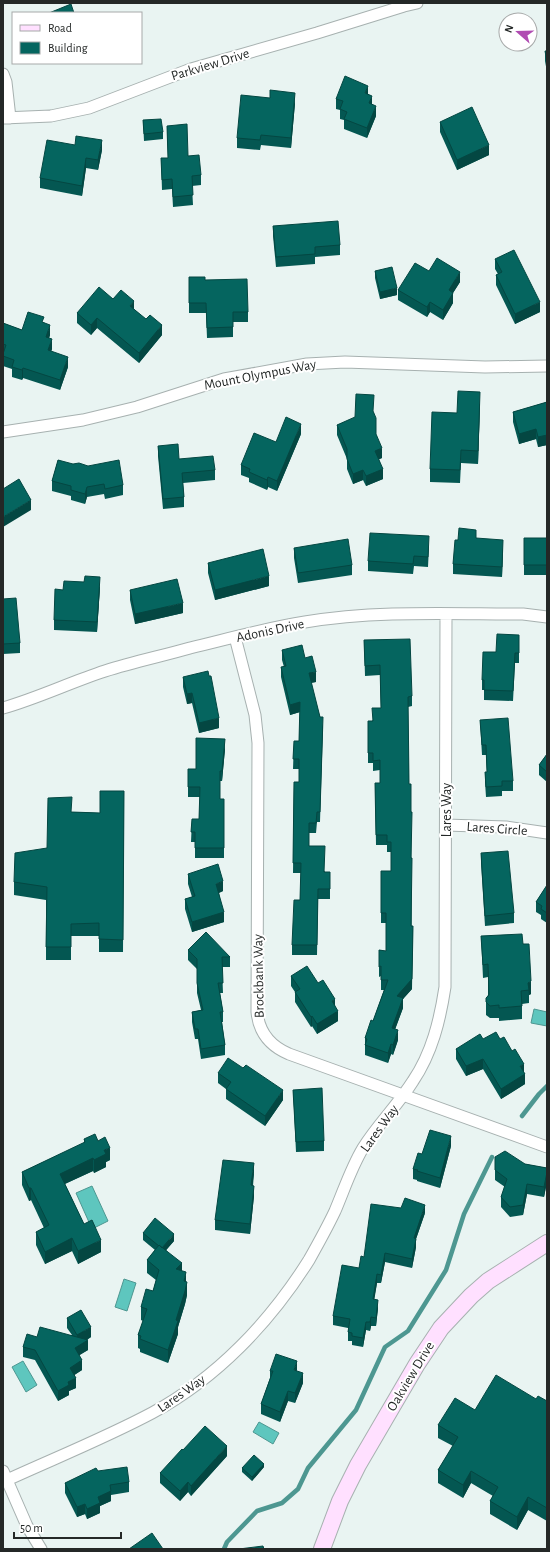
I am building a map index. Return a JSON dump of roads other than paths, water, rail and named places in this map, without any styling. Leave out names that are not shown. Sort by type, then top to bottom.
[{"type":"street","name":"Parkview Drive","points":[[7,118],[51,116],[89,108],[191,68],[417,3]]},
{"type":"street","points":[[3,74],[6,82],[7,118]]},
{"type":"street","name":"Mount Olympus Way","points":[[3,432],[83,420],[137,407],[218,380],[302,364],[345,362],[485,367],[547,366]]},
{"type":"street","name":"Adonis Drive","points":[[3,708],[105,671],[281,626],[328,618],[377,615],[446,614],[523,614],[547,617]]},
{"type":"street","name":"Lares Way","points":[[5,1476],[152,1413],[199,1382],[241,1345],[261,1325],[295,1282],[323,1236],[363,1148],[404,1095],[421,1069],[432,1042],[442,1005],[446,972],[446,614]]},
{"type":"street","name":"Brockbank Way","points":[[235,637],[254,715],[258,743],[257,1005],[260,1027],[267,1039],[283,1051],[547,1147]]},
{"type":"street","name":"Lares Circle","points":[[446,825],[506,827],[547,833]]},
{"type":"street","name":"Oakview Drive","points":[[322,1549],[340,1501],[358,1465],[417,1364],[441,1328],[471,1296],[488,1282],[547,1243]]},
{"type":"street","points":[[5,1476],[27,1526],[41,1549]]},
{"type":"water","points":[[534,1009],[547,1012],[547,1026],[531,1023]]},
{"type":"water","points":[[92,1186],[108,1221],[92,1229],[76,1193]]},
{"type":"water","points":[[124,1279],[136,1283],[127,1311],[115,1307]]},
{"type":"water","points":[[23,1361],[37,1385],[26,1392],[12,1367]]},
{"type":"water","points":[[259,1422],[279,1433],[273,1444],[253,1432]]},
{"type":"waterway","points":[[522,1116],[547,1086]]},
{"type":"waterway","points":[[224,1549],[227,1542],[257,1511],[282,1503],[298,1489],[308,1468],[356,1410],[385,1347],[408,1331],[446,1270],[464,1214],[492,1157]]}]
